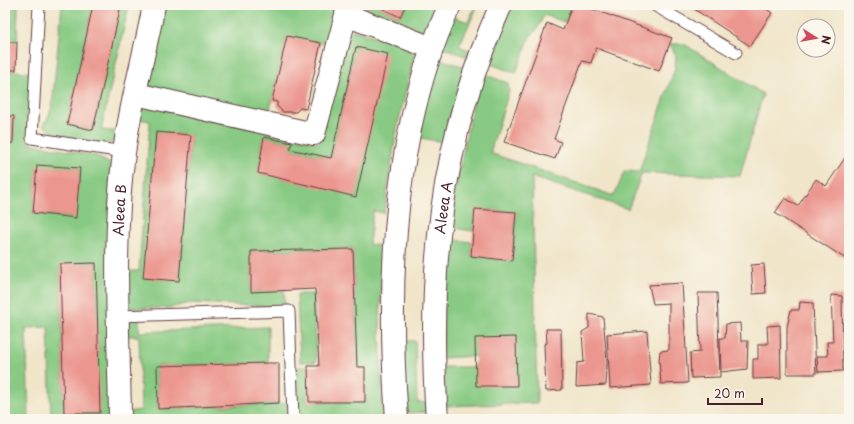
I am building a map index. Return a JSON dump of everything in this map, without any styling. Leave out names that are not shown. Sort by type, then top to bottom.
[{"type":"street","name":"Aleea B","points":[[120,419],[117,316],[117,244],[124,152],[154,5]]},
{"type":"street","points":[[397,419],[393,341],[395,230],[418,91],[432,48],[450,5]]},
{"type":"street","name":"Aleea A","points":[[437,419],[434,290],[443,204],[454,144],[465,100],[480,55],[501,5]]},
{"type":"street","points":[[136,94],[314,134],[348,10],[432,48]]},
{"type":"lane","points":[[39,5],[32,138],[124,152]]},
{"type":"lane","points":[[654,5],[736,53]]},
{"type":"lane","points":[[117,316],[289,311],[293,419]]},
{"type":"green space","points":[[5,5],[18,5],[17,42],[5,42]]},
{"type":"green space","points":[[62,5],[93,5],[67,124],[93,130],[121,5],[129,5],[101,130],[124,132],[115,141],[99,144],[78,141],[58,135],[44,126],[44,122],[46,122],[52,107]]},
{"type":"green space","points":[[165,5],[341,5],[326,44],[287,37],[268,117],[150,87],[146,80]]},
{"type":"green space","points":[[364,5],[375,5],[400,17],[406,5],[437,5],[424,31],[366,9]]},
{"type":"green space","points":[[476,5],[478,5],[459,46],[480,55],[478,61],[439,46],[452,16],[468,22]]},
{"type":"green space","points":[[507,5],[572,5],[565,22],[544,15],[536,31],[530,36],[516,73],[482,61]]},
{"type":"green space","points":[[353,30],[416,48],[397,128],[384,213],[373,211],[369,244],[382,246],[380,331],[383,419],[307,419],[302,417],[298,407],[296,367],[307,367],[307,402],[365,402],[365,367],[357,367],[353,249],[251,251],[251,292],[284,290],[285,307],[191,303],[169,308],[131,308],[126,303],[123,271],[139,271],[150,121],[139,119],[138,112],[149,105],[320,143],[337,60]],"holes":[[[356,47],[356,196],[258,173],[264,137],[291,143],[290,149],[331,158]],[[156,132],[191,135],[179,280],[144,278]]]},
{"type":"green space","points":[[670,44],[684,44],[763,94],[740,176],[642,173],[628,209],[532,177],[537,403],[445,406],[442,367],[476,367],[476,356],[442,358],[445,239],[472,242],[471,256],[512,260],[516,212],[475,209],[473,231],[447,227],[480,73],[508,83],[509,91],[490,153],[614,196],[625,171],[639,172],[675,68],[676,56]]},
{"type":"green space","points":[[429,56],[469,68],[449,143],[409,136]]},
{"type":"green space","points":[[5,70],[34,73],[32,138],[28,143],[96,156],[114,166],[113,419],[51,419],[48,327],[26,328],[29,419],[5,419],[5,316],[8,315],[5,263],[5,143],[13,143],[14,117],[5,116]],"holes":[[[37,166],[80,168],[75,218],[33,213]],[[96,263],[99,413],[64,413],[60,265]]]},
{"type":"green space","points":[[297,294],[314,294],[316,362],[300,362]]},
{"type":"green space","points":[[139,315],[139,332],[268,327],[268,363],[157,366],[158,409],[292,403],[293,419],[127,419],[127,412],[141,410],[139,336],[123,336],[127,323]]},
{"type":"green space","points":[[398,341],[415,341],[417,402],[430,403],[430,412],[405,413]]},
{"type":"building","points":[[93,5],[121,5],[93,130],[67,124]]},
{"type":"building","points":[[375,5],[406,5],[400,17]]},
{"type":"building","points":[[572,5],[581,5],[672,38],[659,71],[596,48],[591,63],[582,61],[554,139],[561,142],[555,159],[504,142],[547,23],[563,30]]},
{"type":"building","points":[[688,5],[761,5],[772,13],[750,46]]},
{"type":"building","points":[[287,36],[321,43],[306,109],[300,108],[296,112],[283,112],[277,106],[277,102],[272,101]]},
{"type":"building","points":[[5,42],[17,42],[16,70],[5,70]]},
{"type":"building","points":[[356,47],[388,54],[356,197],[258,173],[264,137],[292,143],[290,149],[331,158]]},
{"type":"building","points":[[5,116],[14,116],[13,143],[5,143]]},
{"type":"building","points":[[156,132],[191,135],[179,281],[143,278]]},
{"type":"building","points":[[849,152],[849,261],[775,213],[785,198],[798,206],[816,179],[826,186]]},
{"type":"building","points":[[37,165],[80,168],[76,218],[33,213]]},
{"type":"building","points":[[475,209],[516,212],[512,261],[471,256]]},
{"type":"building","points":[[353,249],[357,367],[365,367],[365,402],[309,402],[308,366],[319,366],[315,289],[251,292],[251,251]]},
{"type":"building","points":[[96,263],[100,413],[64,413],[60,264]]},
{"type":"building","points":[[764,264],[766,293],[753,294],[751,265]]},
{"type":"building","points":[[5,275],[8,316],[5,316]]},
{"type":"building","points":[[682,283],[688,383],[661,384],[659,360],[660,351],[669,350],[669,303],[653,304],[649,285]]},
{"type":"building","points":[[698,293],[717,293],[720,377],[691,378],[690,353],[700,352]]},
{"type":"building","points":[[831,295],[842,296],[843,371],[818,372],[817,356],[828,356],[827,342],[833,342]]},
{"type":"building","points":[[800,302],[813,303],[816,374],[787,374],[787,327],[791,310],[799,310]]},
{"type":"building","points":[[589,314],[603,317],[607,362],[606,385],[576,387],[577,363],[584,362],[582,332],[589,328]]},
{"type":"building","points":[[740,323],[741,341],[748,341],[747,369],[721,372],[720,338],[725,338],[726,324]]},
{"type":"building","points":[[780,325],[781,378],[753,379],[753,359],[758,359],[758,344],[768,344],[767,326]]},
{"type":"building","points":[[546,329],[561,329],[562,390],[546,391],[544,344],[547,343]]},
{"type":"building","points":[[647,331],[651,385],[610,388],[607,334]]},
{"type":"building","points":[[516,337],[517,386],[476,386],[475,338]]},
{"type":"building","points":[[279,363],[279,403],[158,409],[157,366]]}]
